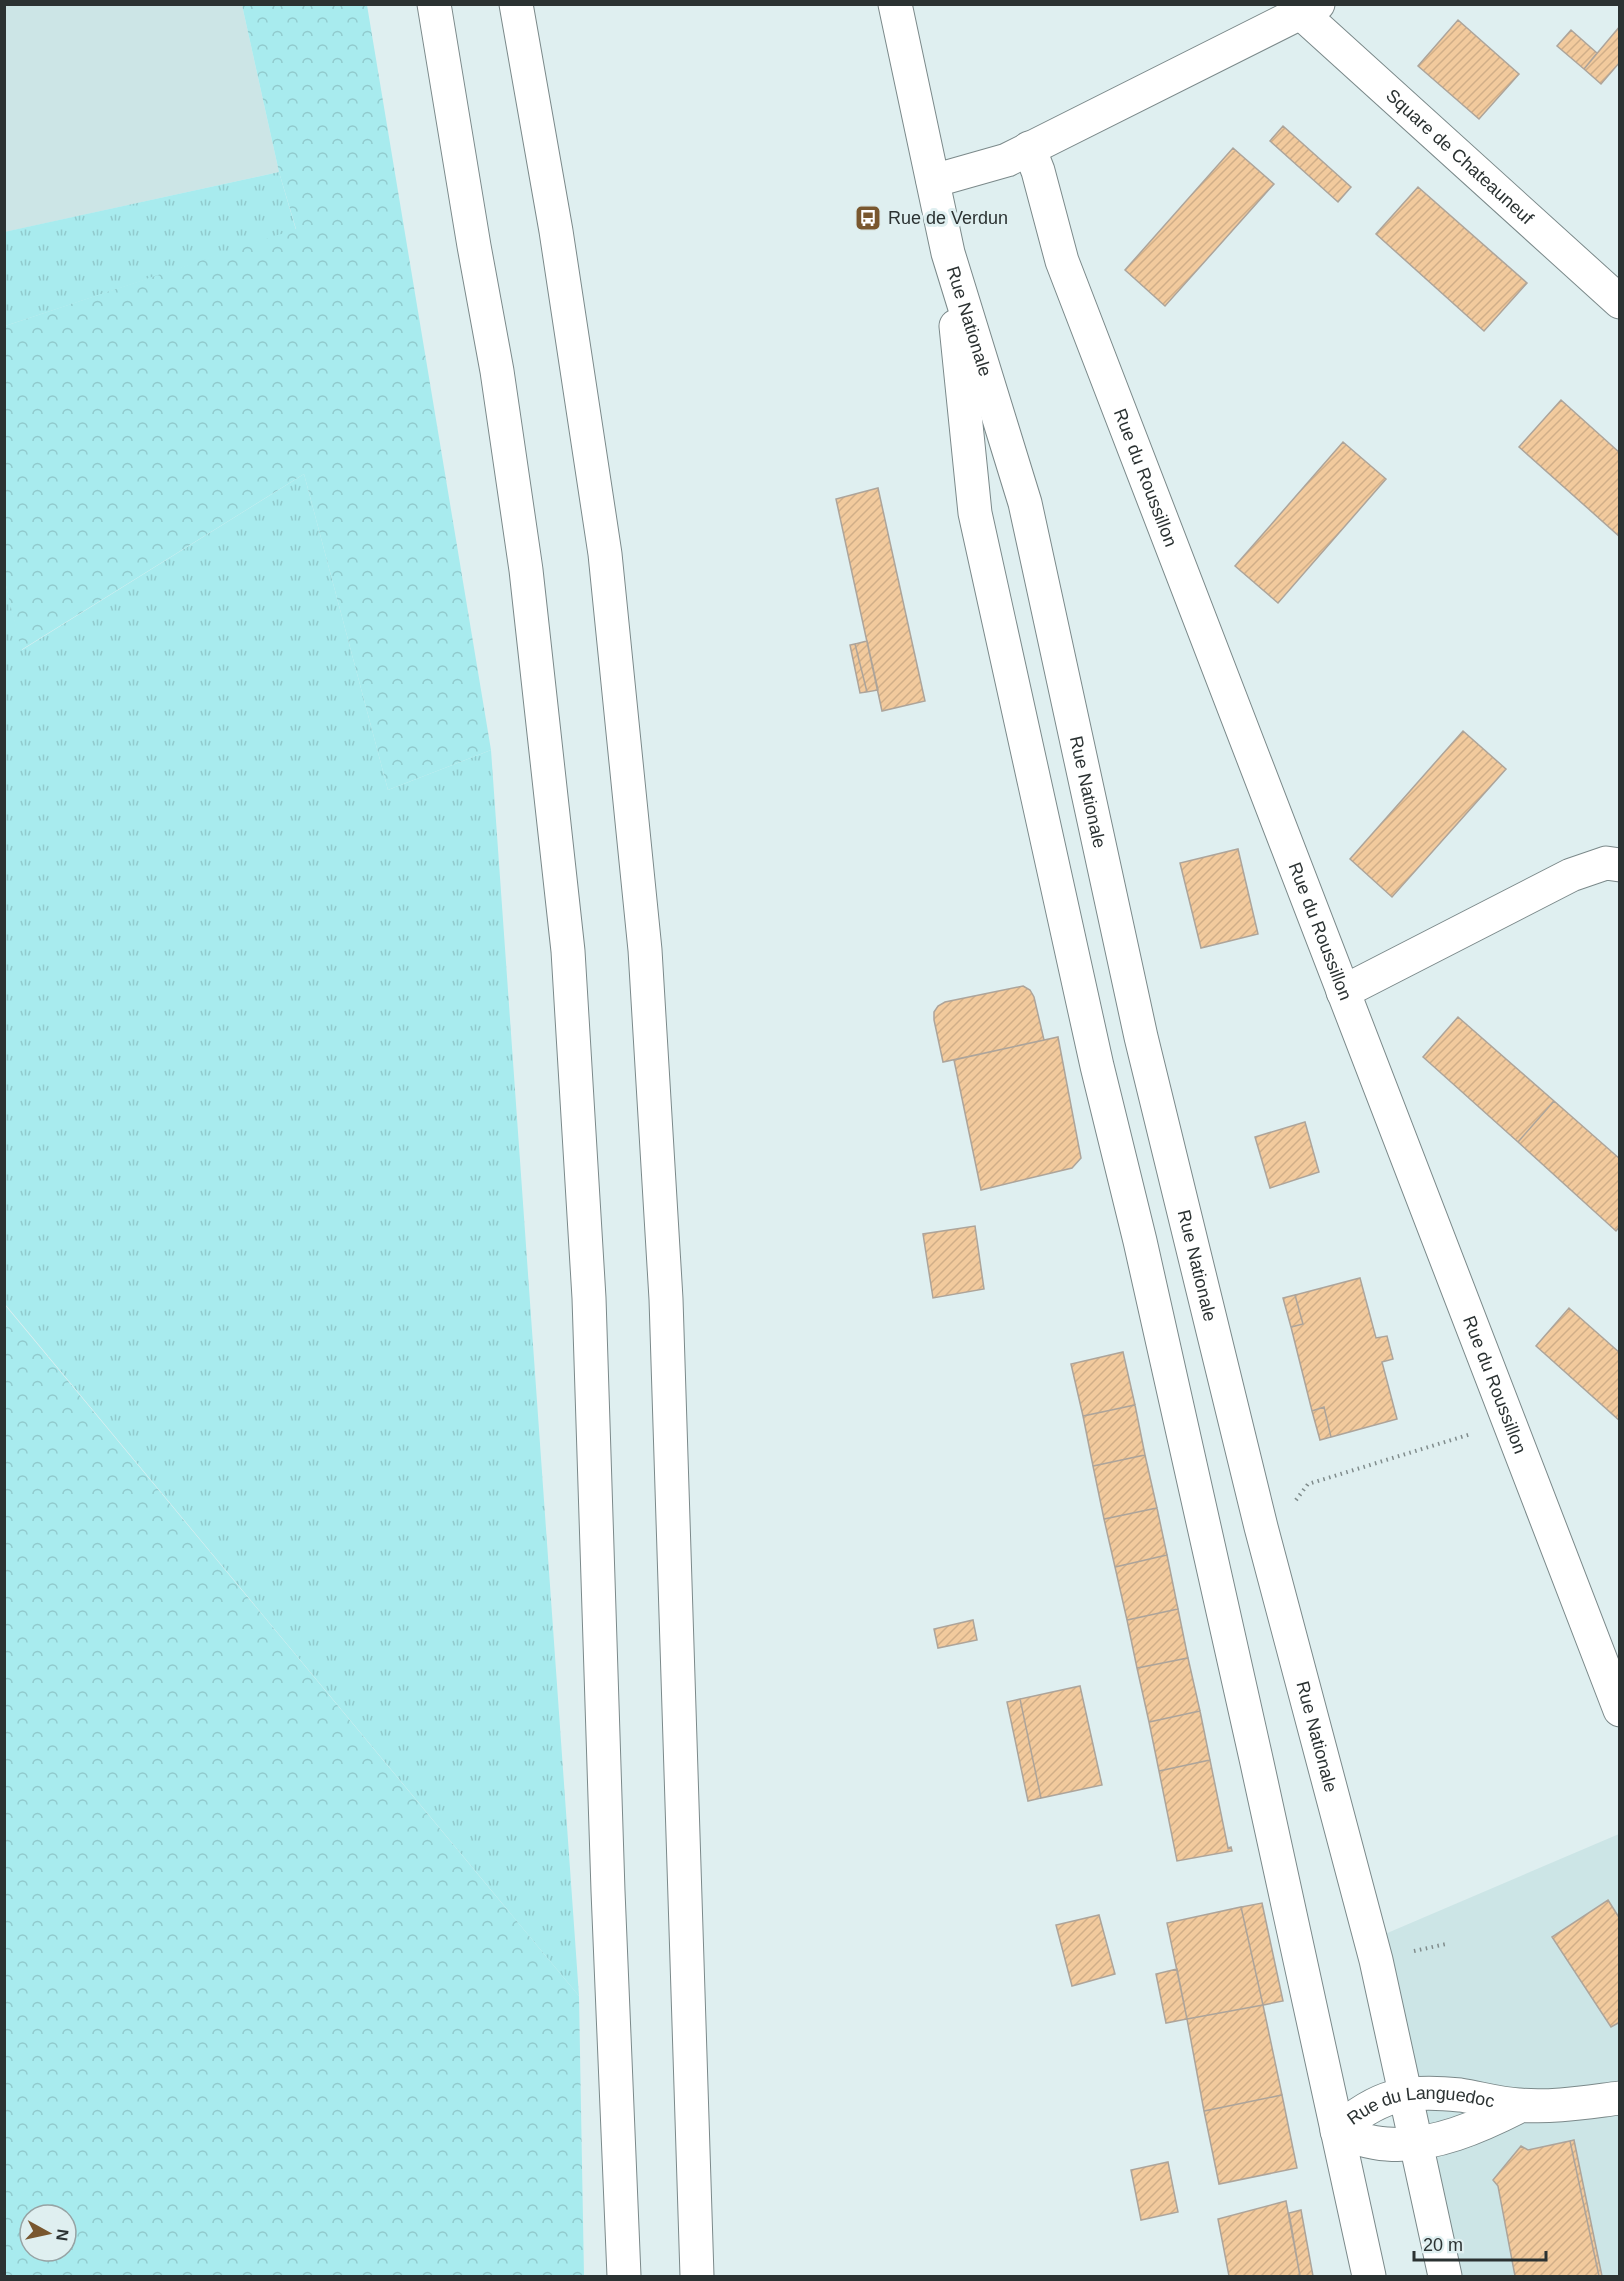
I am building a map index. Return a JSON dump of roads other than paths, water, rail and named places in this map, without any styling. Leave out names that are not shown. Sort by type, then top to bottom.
[{"type":"main road","points":[[434,4],[497,371],[526,570],[568,951],[589,1298],[624,2277]]},
{"type":"main road","points":[[516,4],[556,231],[605,554],[645,950],[666,1299],[697,2277]]},
{"type":"main road","name":"Rue Nationale","points":[[895,4],[948,253],[1025,503],[1144,1048],[1262,1527],[1376,1960],[1445,2277]]},
{"type":"main road","points":[[933,181],[1007,160],[1310,9]]},
{"type":"main road","name":"Square de Chateauneuf","points":[[1310,9],[1620,302]]},
{"type":"main road","name":"Rue du Roussillon","points":[[1029,148],[1038,171],[1062,261],[1620,1710]]},
{"type":"main road","name":"Rue Nationale","points":[[948,253],[975,513],[1097,1066],[1145,1264],[1257,1763],[1369,2277]]},
{"type":"main road","points":[[1343,992],[1571,875],[1606,863],[1620,865]]},
{"type":"main road","name":"Rue du Languedoc","points":[[1520,2106],[1471,2127],[1416,2142],[1388,2144],[1362,2140],[1337,2131],[1360,2111],[1384,2099],[1405,2094],[1460,2095],[1520,2106],[1584,2103],[1620,2098]]},
{"type":"place","name":"Rue de Verdun","points":[[868,218]]}]
